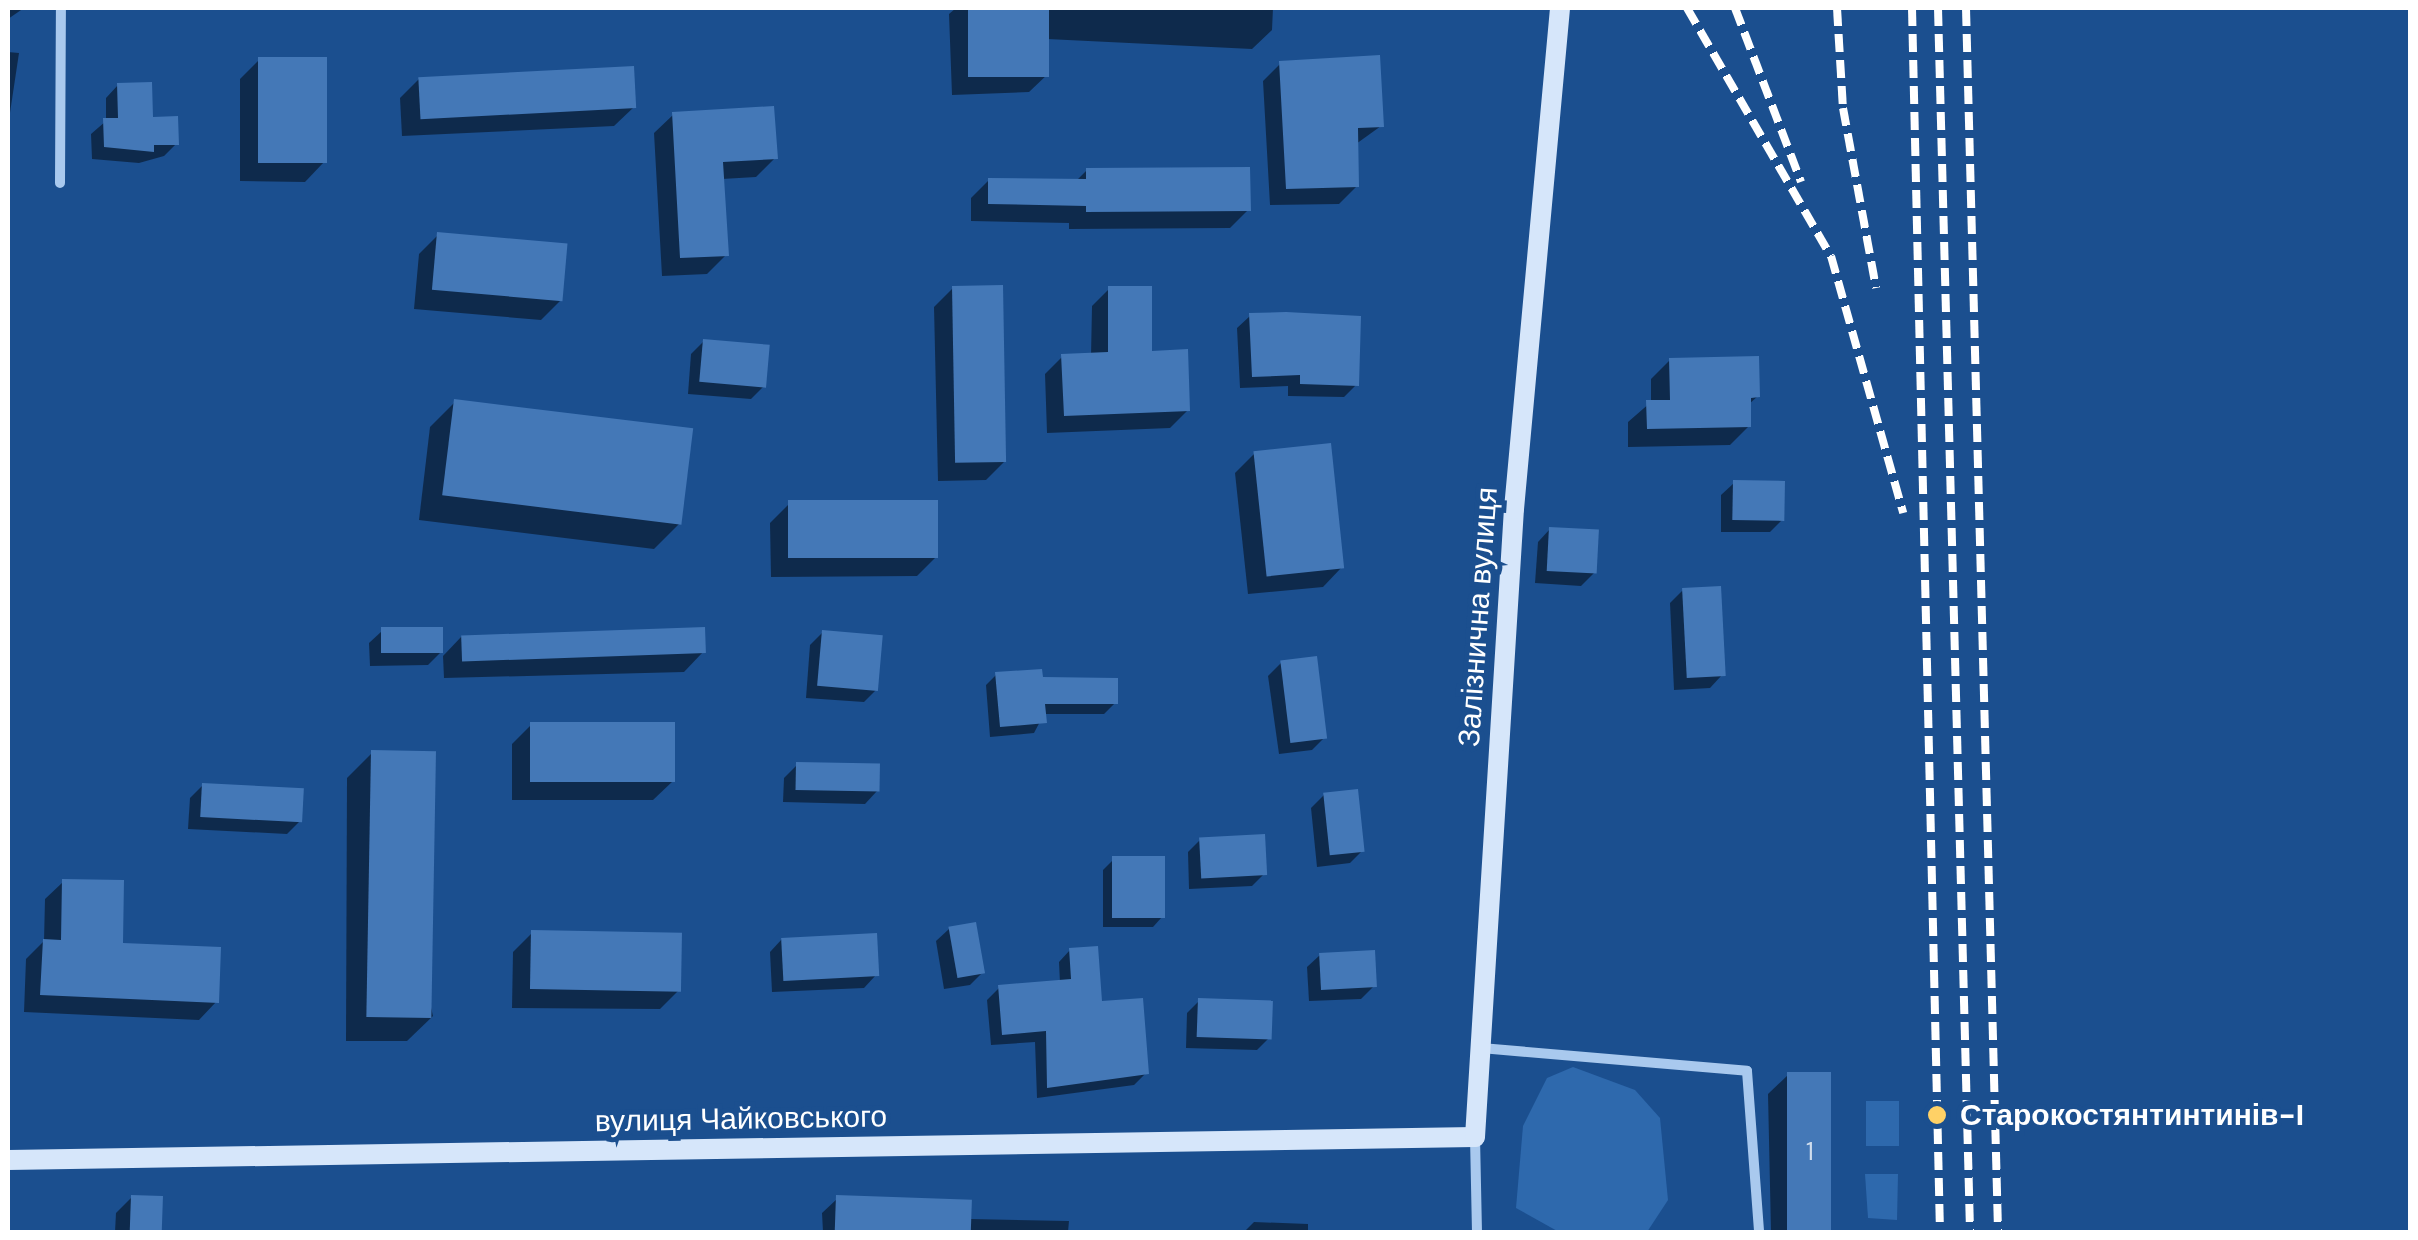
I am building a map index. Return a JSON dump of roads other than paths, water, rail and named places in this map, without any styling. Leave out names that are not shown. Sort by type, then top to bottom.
[{"type":"street","points":[[60,183],[61,8]]},
{"type":"street","name":"Залізнична вулиця","points":[[1476,1232],[1474,1137],[1514,509],[1560,8]]},
{"type":"street","points":[[1480,1048],[1747,1071],[1758,1232]]},
{"type":"street","name":"вулиця Чайковського","points":[[8,1160],[1474,1137]]},
{"type":"railway","points":[[1687,8],[1831,256],[1903,513]]},
{"type":"railway","points":[[1735,8],[1801,182]]},
{"type":"railway","points":[[1837,8],[1843,108],[1876,288]]},
{"type":"railway","points":[[1912,8],[1940,1232]]},
{"type":"railway","points":[[1938,8],[1970,1232]]},
{"type":"railway","points":[[1966,8],[1998,1232]]},
{"type":"place","name":"Старокостянтинтинів-І","points":[[1937,1115]]}]
